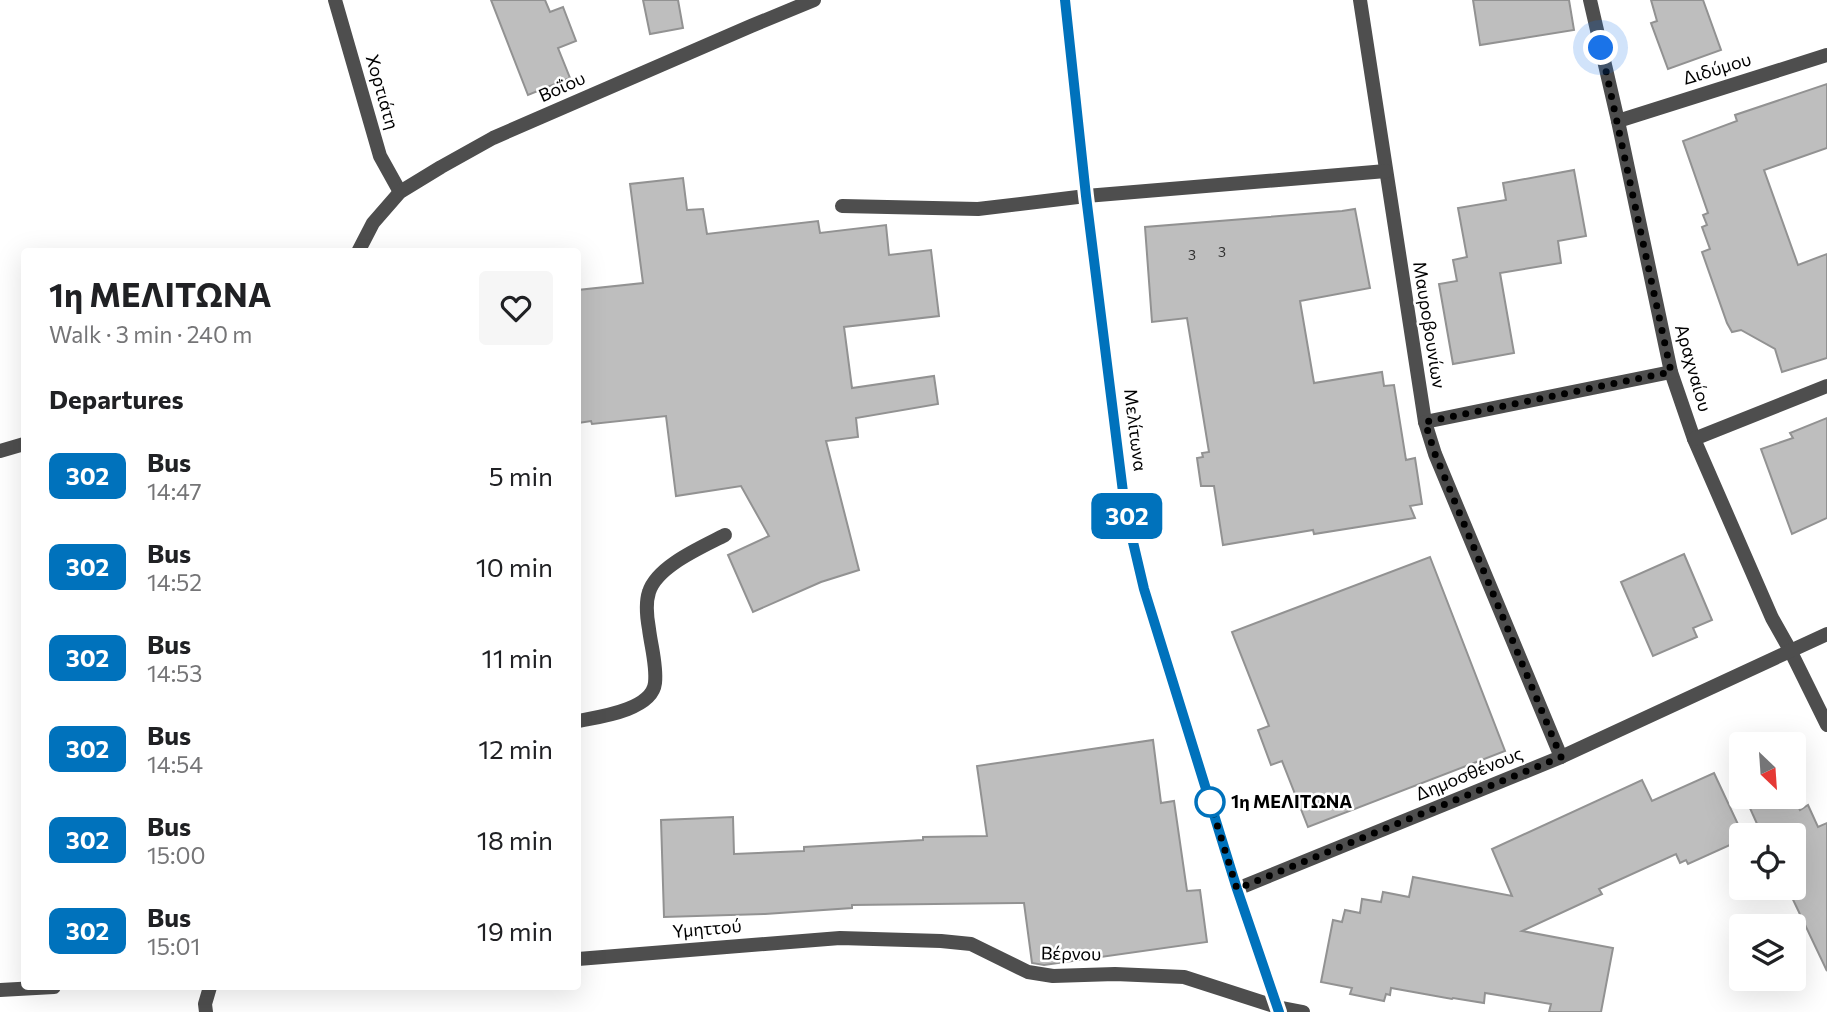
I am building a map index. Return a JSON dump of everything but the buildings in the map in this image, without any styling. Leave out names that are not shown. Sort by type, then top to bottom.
[{"type":"street","name":"Χορτιάτη","points":[[335,0],[380,156],[400,192]]},
{"type":"street","name":"Βοΐου","points":[[360,248],[373,223],[400,192],[493,138],[814,0]]},
{"type":"street","name":"Μελίτωνα","points":[[1065,0],[1086,196],[1125,508],[1144,589],[1237,889],[1278,1010]]},
{"type":"street","name":"Μαυροβουνίων","points":[[1360,0],[1425,422],[1435,454],[1561,757]]},
{"type":"street","name":"Αραχναίου","points":[[1590,0],[1671,372],[1694,439],[1772,618],[1827,725]]},
{"type":"street","name":"Διδύμου","points":[[1618,121],[1827,55]]},
{"type":"street","points":[[842,206],[978,209],[1086,196],[1386,171]]},
{"type":"street","points":[[1425,422],[1671,372]]},
{"type":"street","points":[[1694,439],[1827,386]]},
{"type":"street","points":[[0,451],[21,445]]},
{"type":"street","points":[[581,720],[633,708],[647,699],[655,685],[647,613],[649,591],[661,573],[690,552],[725,536]]},
{"type":"street","name":"Δημοσθένους","points":[[1237,889],[1561,757],[1827,634]]},
{"type":"street","name":"Βέρνου","points":[[840,938],[971,944],[1028,972],[1053,976],[1115,974],[1184,977],[1278,1010],[1303,1012]]},
{"type":"street","name":"Υμηττού","points":[[581,959],[840,938]]},
{"type":"street","points":[[0,990],[21,989]]},
{"type":"street","points":[[206,1012],[205,1004],[209,990]]},
{"type":"bus line","name":"302","points":[[1065,0],[1086,196],[1125,508],[1144,589],[1237,889],[1279,1012]]},
{"type":"place","name":"1η ΜΕΛΙΤΩΝΑ","points":[[1210,802]]},
{"type":"route","points":[[1210,802],[1237,889],[1561,757],[1435,454],[1425,422],[1671,372],[1601,48]]}]
